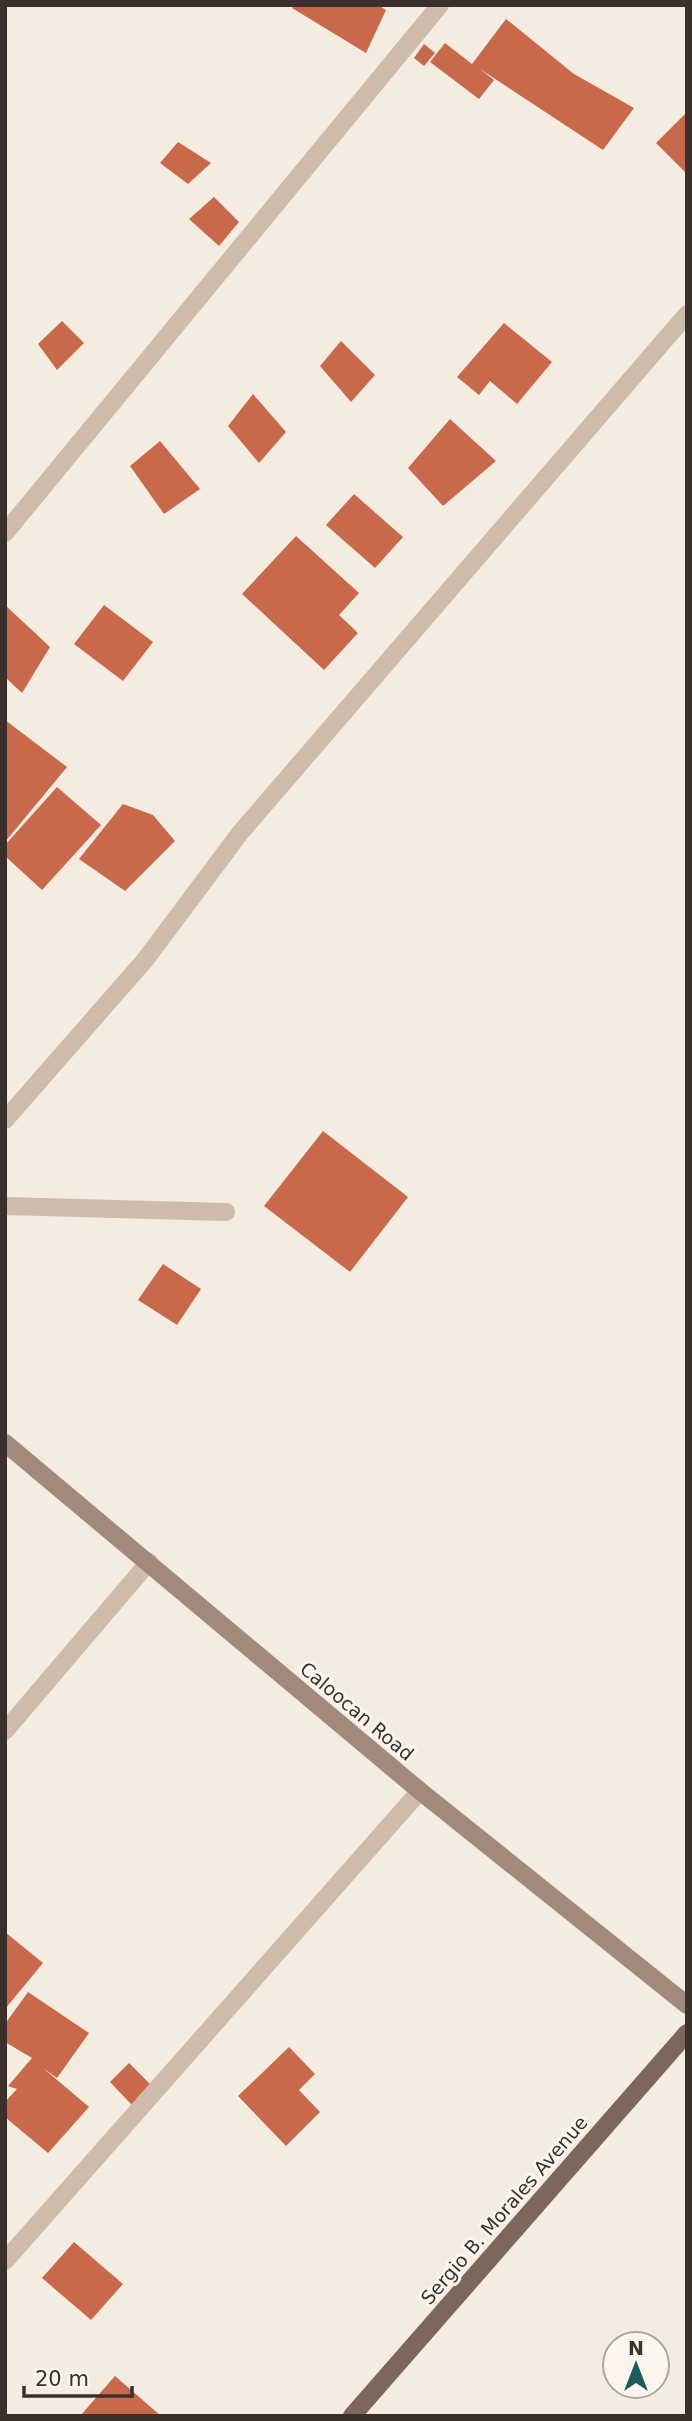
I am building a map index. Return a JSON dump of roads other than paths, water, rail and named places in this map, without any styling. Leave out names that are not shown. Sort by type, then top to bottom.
[{"type":"main road","name":"Sergio B. Morales Avenue","points":[[352,2416],[687,2033]]},
{"type":"street","points":[[5,533],[440,5]]},
{"type":"street","points":[[5,1121],[145,960],[240,833],[687,314]]},
{"type":"street","points":[[5,1206],[226,1212]]},
{"type":"street","name":"Caloocan Road","points":[[5,1443],[420,1791],[687,2005]]},
{"type":"street","points":[[5,1731],[149,1562]]},
{"type":"street","points":[[5,2261],[420,1791]]}]
